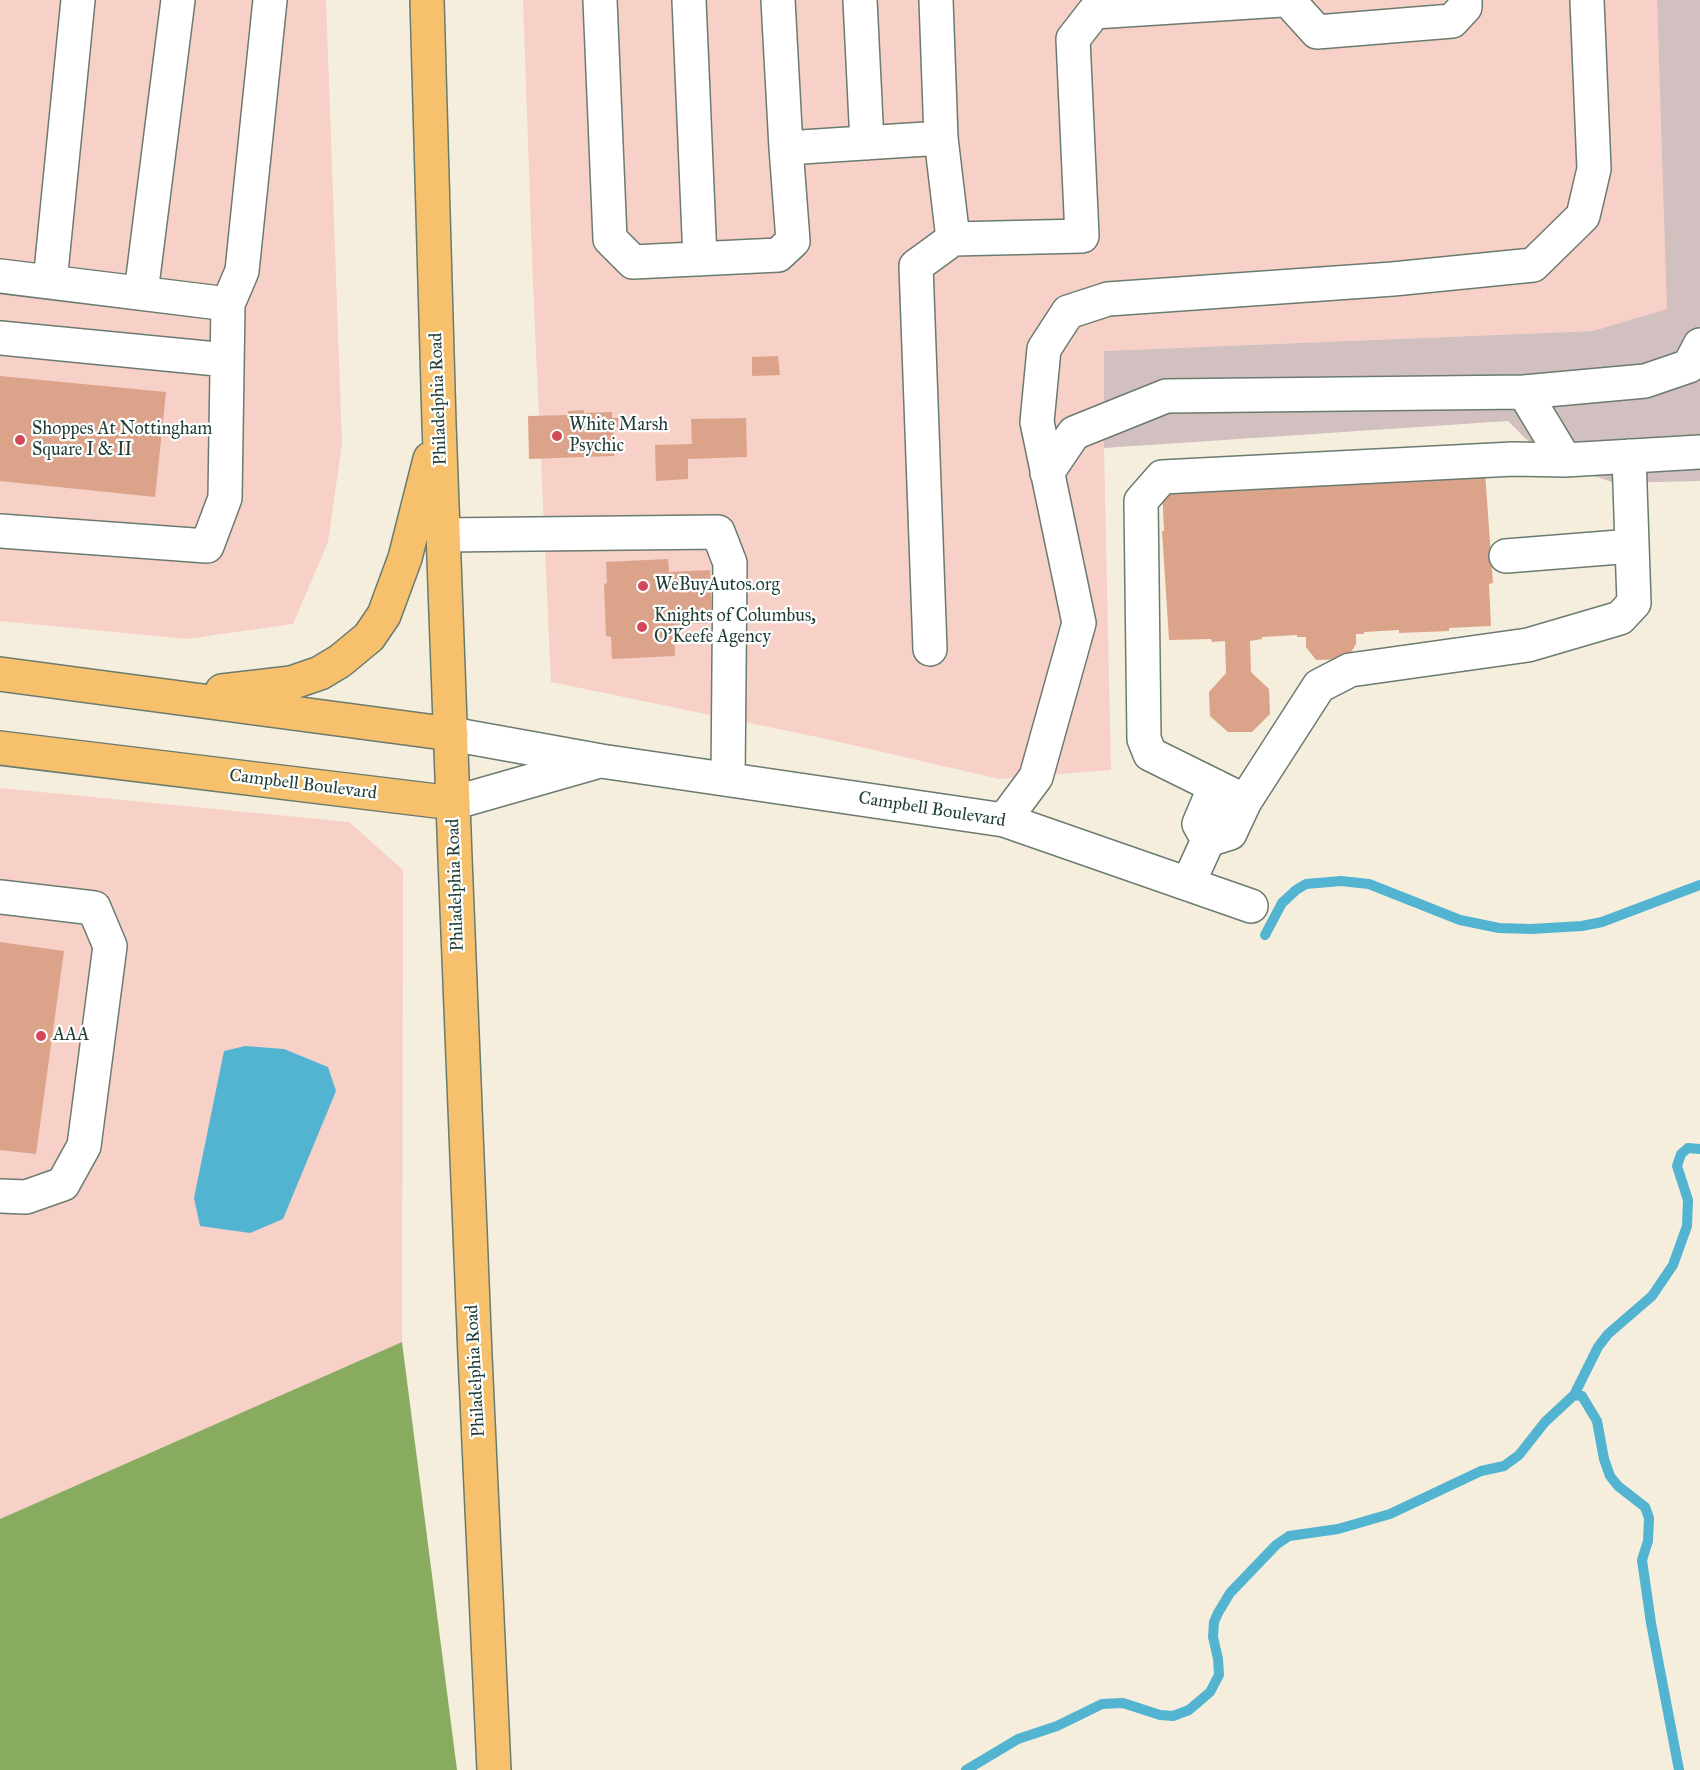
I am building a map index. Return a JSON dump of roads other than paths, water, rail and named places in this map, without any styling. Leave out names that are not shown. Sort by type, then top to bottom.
[{"type":"main road","name":"Philadelphia Road","points":[[427,0],[453,803],[494,1770]]},
{"type":"main road","points":[[158,696],[262,688],[291,683],[320,673],[340,661],[369,637],[384,615],[405,558],[439,423]]},
{"type":"main road","name":"Campbell Boulevard","points":[[0,674],[451,734]]},
{"type":"main road","name":"Campbell Boulevard","points":[[0,748],[453,803]]},
{"type":"street","points":[[50,282],[78,0]]},
{"type":"street","points":[[141,293],[178,0]]},
{"type":"street","points":[[0,531],[207,546],[225,498],[228,304],[242,271],[270,0]]},
{"type":"street","points":[[600,0],[610,239],[633,262],[778,255],[793,241],[778,0]]},
{"type":"street","points":[[689,0],[700,259]]},
{"type":"street","points":[[860,0],[867,143]]},
{"type":"street","points":[[936,0],[940,138],[953,240]]},
{"type":"street","points":[[930,649],[916,266],[953,240],[1082,236],[1073,39],[1094,12],[1282,0]]},
{"type":"street","points":[[1288,0],[1317,32],[1452,21],[1465,7],[1465,0]]},
{"type":"street","points":[[1004,820],[1036,777],[1079,623],[1037,422],[1044,349],[1068,312],[1108,298],[1393,279],[1533,265],[1583,216],[1594,169],[1587,0]]},
{"type":"street","points":[[786,148],[940,138]]},
{"type":"street","points":[[0,276],[228,304]]},
{"type":"street","points":[[0,338],[227,360]]},
{"type":"street","points":[[1047,473],[1074,433],[1166,396],[1524,392],[1645,381],[1689,366],[1700,345]]},
{"type":"street","points":[[1524,392],[1564,460]]},
{"type":"street","points":[[1245,801],[1150,754],[1144,739],[1141,501],[1162,477],[1700,452]]},
{"type":"street","points":[[1188,884],[1208,840],[1230,833],[1245,801],[1319,686],[1350,670],[1528,645],[1620,618],[1634,603],[1629,456]]},
{"type":"street","points":[[443,535],[718,532],[730,563],[728,779]]},
{"type":"street","points":[[1506,556],[1632,546]]},
{"type":"street","name":"Campbell Boulevard","points":[[451,734],[601,761],[1004,820],[1251,906]]},
{"type":"street","name":"Campbell Boulevard","points":[[453,803],[601,761]]},
{"type":"street","points":[[1208,840],[1199,824],[1215,786]]},
{"type":"street","points":[[0,897],[94,908],[110,946],[84,1146],[63,1184],[26,1197],[0,1196]]},
{"type":"water","points":[[245,1046],[284,1049],[328,1067],[336,1091],[283,1219],[250,1233],[200,1226],[194,1198],[224,1051]]},
{"type":"waterway","points":[[1265,935],[1282,903],[1306,884],[1341,881],[1369,884],[1460,920],[1499,928],[1531,929],[1582,926],[1602,922],[1700,885]]},
{"type":"waterway","points":[[966,1770],[1018,1739],[1057,1726],[1102,1704],[1123,1703],[1160,1715],[1173,1716],[1189,1710],[1210,1692],[1219,1675],[1213,1637],[1214,1622],[1218,1613],[1230,1593],[1276,1545],[1289,1536],[1338,1529],[1390,1514],[1481,1471],[1504,1466],[1519,1455],[1545,1422],[1574,1395],[1598,1347],[1608,1334],[1652,1296],[1673,1265],[1687,1226],[1688,1200],[1677,1166],[1681,1154],[1688,1148],[1700,1149]]},
{"type":"waterway","points":[[1574,1395],[1582,1396],[1597,1421],[1604,1459],[1610,1476],[1618,1486],[1645,1507],[1649,1518],[1648,1541],[1642,1560],[1651,1623],[1679,1770]]},
{"type":"place","name":"White Marsh Psychic","points":[[557,436]]},
{"type":"place","name":"Shoppes At Nottingham Square I & II","points":[[20,440]]},
{"type":"place","name":"WeBuyAutos.org","points":[[643,586]]},
{"type":"place","name":"Knights of Columbus, O'Keefe Agency","points":[[642,627]]},
{"type":"place","name":"AAA","points":[[41,1036]]}]
